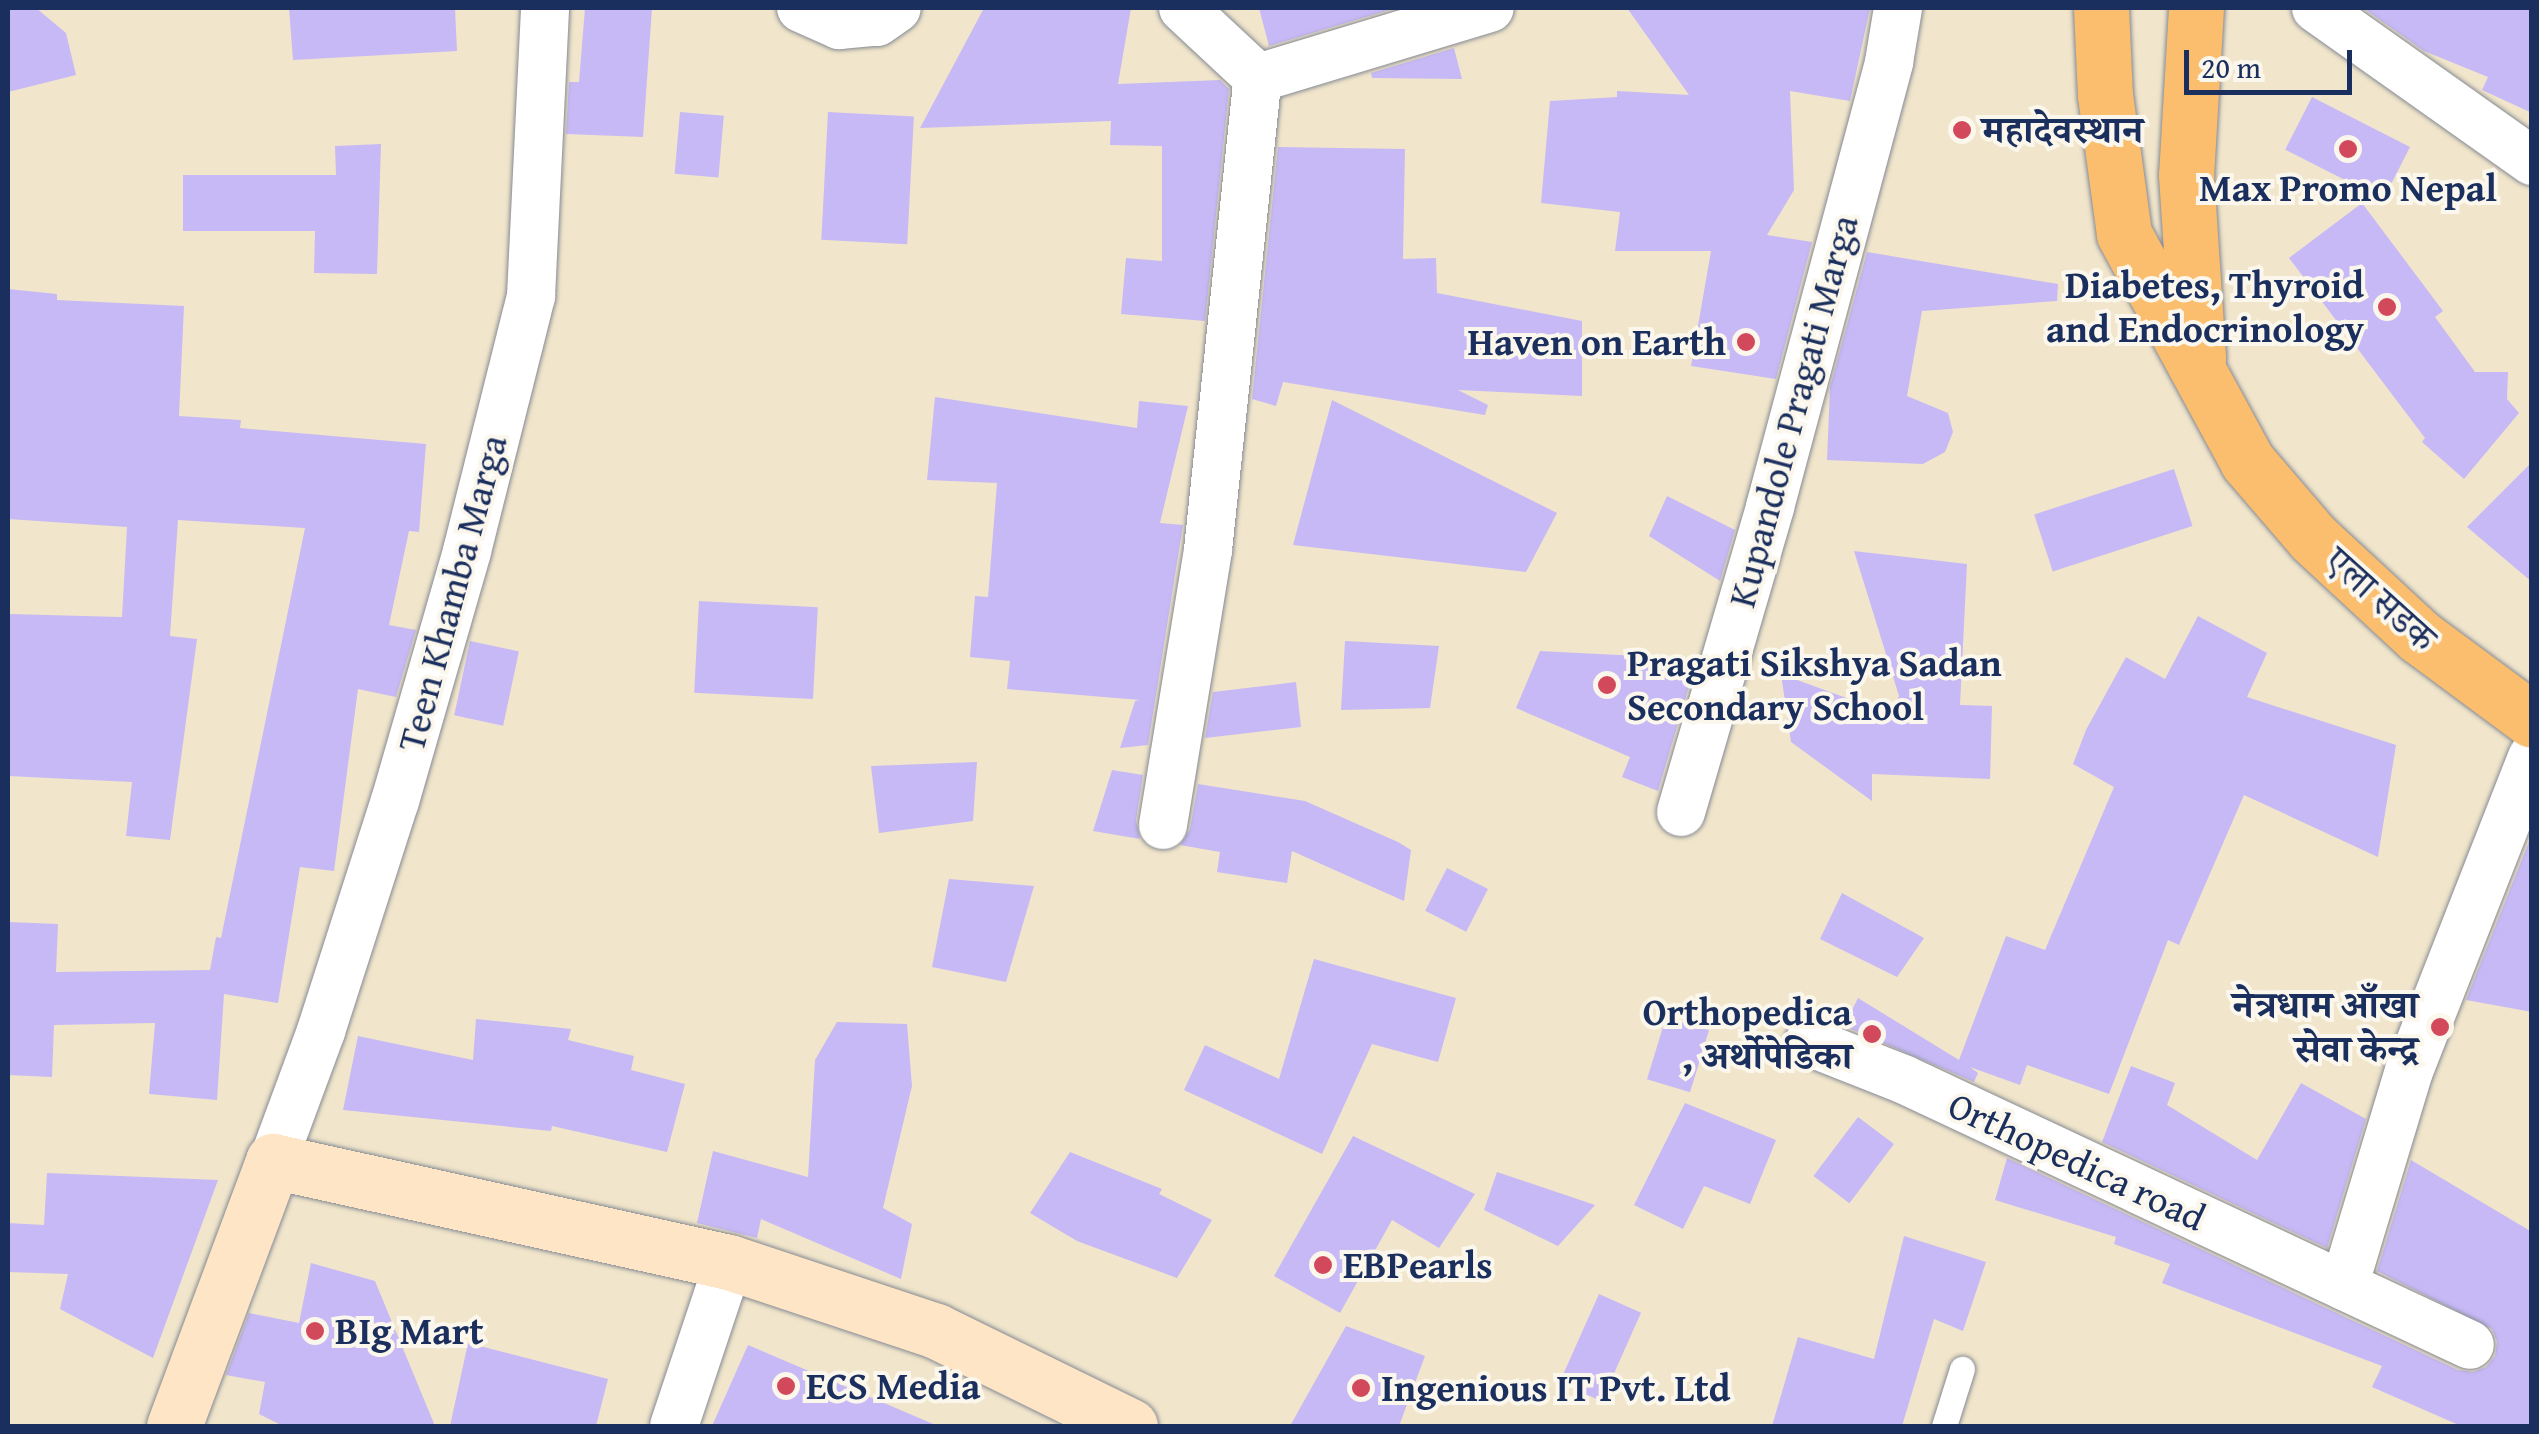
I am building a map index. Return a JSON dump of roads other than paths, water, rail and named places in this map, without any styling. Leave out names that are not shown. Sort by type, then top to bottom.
[{"type":"main road","name":"एला सडक","points":[[2101,8],[2104,95],[2124,234],[2247,461],[2313,538],[2420,637],[2532,720]]},
{"type":"main road","points":[[2196,8],[2186,175],[2199,376]]},
{"type":"main road","points":[[174,1426],[273,1160],[730,1262],[936,1330],[1130,1426]]},
{"type":"street","name":"Teen Khamba Marga","points":[[273,1160],[321,1031],[395,801],[467,551],[531,296],[545,8]]},
{"type":"street","points":[[801,8],[839,25],[878,22],[898,8]]},
{"type":"street","points":[[1183,8],[1258,78]]},
{"type":"street","points":[[1258,78],[1490,8]]},
{"type":"street","name":"Kupandole Pragati Marga","points":[[1680,812],[1770,507],[1889,62],[1898,8]]},
{"type":"street","points":[[2316,8],[2532,161]]},
{"type":"street","points":[[1162,825],[1208,550],[1258,78]]},
{"type":"street","points":[[2344,1286],[2409,1071],[2532,758]]},
{"type":"street","points":[[2344,1286],[2532,758]]},
{"type":"street","name":"Orthopedica road","points":[[1808,1042],[1902,1079],[2470,1346]]},
{"type":"street","points":[[674,1426],[730,1262]]},
{"type":"lane","points":[[1944,1426],[1962,1369]]},
{"type":"place","name":"महादेवस्थान","points":[[1962,130]]},
{"type":"place","name":"Max Promo Nepal","points":[[2348,149]]},
{"type":"place","name":"Diabetes, Thyroid and Endocrinology","points":[[2387,307]]},
{"type":"place","name":"Haven on Earth","points":[[1746,342]]},
{"type":"place","name":"Pragati Sikshya Sadan Secondary School","points":[[1607,685]]},
{"type":"place","name":"नेत्रधाम आँखा सेवा केन्द्र","points":[[2440,1027]]},
{"type":"place","name":"Orthopedica , अर्थोपेडिका","points":[[1872,1034]]},
{"type":"place","name":"EBPearls","points":[[1323,1265]]},
{"type":"place","name":"BIg Mart","points":[[315,1331]]},
{"type":"place","name":"ECS Media","points":[[786,1386]]},
{"type":"place","name":"Ingenious IT Pvt. Ltd","points":[[1361,1388]]}]
